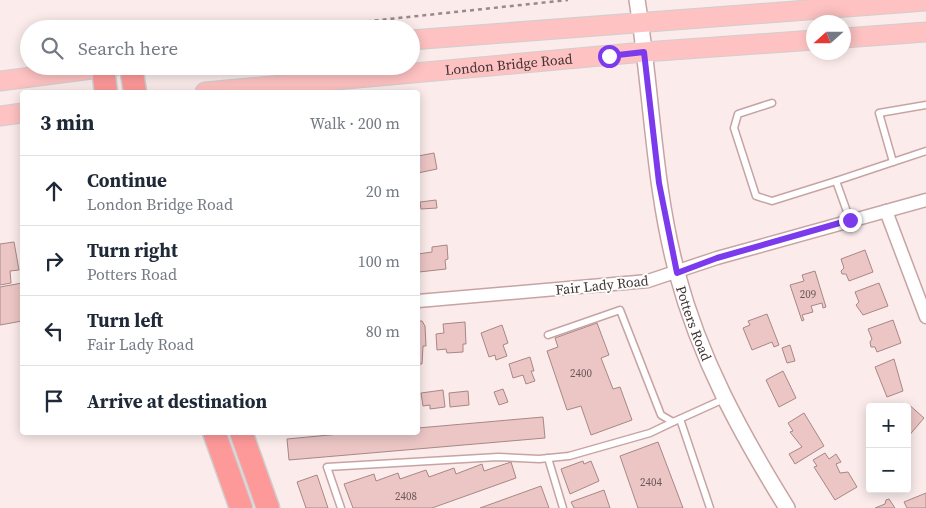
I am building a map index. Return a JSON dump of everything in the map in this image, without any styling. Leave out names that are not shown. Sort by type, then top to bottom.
[{"type":"highway","points":[[106,90],[108,75]]},
{"type":"highway","points":[[132,75],[135,90]]},
{"type":"highway","points":[[215,435],[241,508]]},
{"type":"highway","points":[[242,435],[268,508]]},
{"type":"main road","points":[[420,39],[926,1]]},
{"type":"main road","points":[[851,37],[926,32]]},
{"type":"main road","name":"London Bridge Road","points":[[420,72],[644,52],[806,41]]},
{"type":"main road","points":[[0,81],[47,75]]},
{"type":"main road","points":[[0,94],[57,75]]},
{"type":"main road","name":"London Bridge Road","points":[[227,90],[392,75]]},
{"type":"main road","points":[[0,116],[20,113]]},
{"type":"street","name":"Potters Road","points":[[637,0],[659,183],[677,273],[694,329],[716,384],[787,508]]},
{"type":"street","name":"Fair Lady Road","points":[[420,302],[634,284],[677,273],[717,258],[926,200]]},
{"type":"street","points":[[886,211],[926,317]]},
{"type":"lane","points":[[772,103],[738,114],[734,128],[756,196],[772,201],[926,151]]},
{"type":"lane","points":[[893,162],[879,113],[926,105]]},
{"type":"lane","points":[[836,181],[850,220]]},
{"type":"lane","points":[[548,335],[620,310],[661,415],[676,420]]},
{"type":"lane","points":[[341,508],[327,467],[498,457],[548,458],[569,456],[650,433],[724,399]]},
{"type":"lane","points":[[676,420],[710,508]]},
{"type":"lane","points":[[548,458],[563,508]]},
{"type":"path","points":[[380,20],[568,0]]},
{"type":"building","points":[[434,153],[437,169],[420,173],[420,156]]},
{"type":"building","points":[[436,200],[437,208],[421,209],[420,202]]},
{"type":"building","points":[[14,242],[19,270],[10,271],[11,283],[0,285],[0,244]]},
{"type":"building","points":[[447,245],[448,259],[445,260],[446,269],[420,272],[420,254],[432,252],[432,247]]},
{"type":"building","points":[[865,250],[873,272],[849,281],[846,274],[842,274],[841,271],[844,268],[841,259]]},
{"type":"building","points":[[815,271],[826,307],[823,308],[822,303],[811,306],[813,312],[802,315],[804,320],[802,321],[790,285],[804,281],[802,275]]},
{"type":"building","points":[[20,283],[20,321],[0,325],[0,287]]},
{"type":"building","points":[[879,283],[888,306],[863,315],[856,305],[859,302],[855,292]]},
{"type":"building","points":[[767,314],[779,345],[774,347],[772,342],[752,350],[743,328],[750,325],[748,321]]},
{"type":"building","points":[[893,320],[901,343],[877,352],[875,347],[871,347],[870,342],[872,339],[868,329]]},
{"type":"building","points":[[420,321],[425,326],[426,346],[423,346],[422,364],[420,364]]},
{"type":"building","points":[[465,322],[466,344],[463,344],[463,352],[447,353],[446,349],[437,350],[436,334],[444,333],[443,324]]},
{"type":"building","points":[[597,323],[609,355],[601,358],[613,389],[620,387],[632,420],[591,435],[581,406],[567,410],[547,351],[558,347],[555,338]]},
{"type":"building","points":[[502,325],[508,343],[503,345],[507,356],[496,360],[495,355],[489,357],[481,333]]},
{"type":"building","points":[[790,345],[795,361],[787,363],[782,348]]},
{"type":"building","points":[[530,357],[534,371],[531,371],[535,381],[526,384],[523,375],[513,378],[509,364]]},
{"type":"building","points":[[894,359],[903,391],[887,397],[875,367]]},
{"type":"building","points":[[783,371],[796,398],[779,407],[766,380]]},
{"type":"building","points":[[503,389],[508,402],[499,405],[494,392]]},
{"type":"building","points":[[443,390],[445,407],[430,409],[430,405],[423,406],[421,393]]},
{"type":"building","points":[[468,391],[469,405],[450,407],[449,393]]},
{"type":"building","points":[[911,407],[924,418],[911,433]]},
{"type":"building","points":[[804,413],[824,446],[795,464],[789,454],[802,447],[790,432],[793,431],[788,423]]},
{"type":"building","points":[[543,417],[545,438],[289,460],[287,439],[329,435],[420,435],[420,428]]},
{"type":"building","points":[[658,442],[683,508],[638,508],[620,456]]},
{"type":"building","points":[[825,453],[829,459],[836,454],[841,462],[836,464],[840,473],[848,472],[857,487],[835,500],[814,467],[817,466],[813,460]]},
{"type":"building","points":[[583,461],[584,464],[591,461],[599,481],[570,494],[561,469]]},
{"type":"building","points":[[511,462],[516,478],[432,508],[353,508],[344,484],[374,474],[376,481],[398,473],[400,479],[426,470],[429,477],[454,468],[456,474],[482,464],[484,471]]},
{"type":"building","points":[[317,475],[328,508],[306,508],[297,482]]},
{"type":"building","points":[[541,486],[549,508],[480,508]]},
{"type":"building","points":[[604,490],[610,508],[574,508],[571,502]]},
{"type":"building","points":[[926,493],[926,508],[907,508],[904,502]]},
{"type":"building","points":[[889,499],[895,508],[875,508],[885,504],[886,500]]},
{"type":"route","points":[[609,56],[644,52],[659,183],[677,273],[717,258],[850,220]]}]
